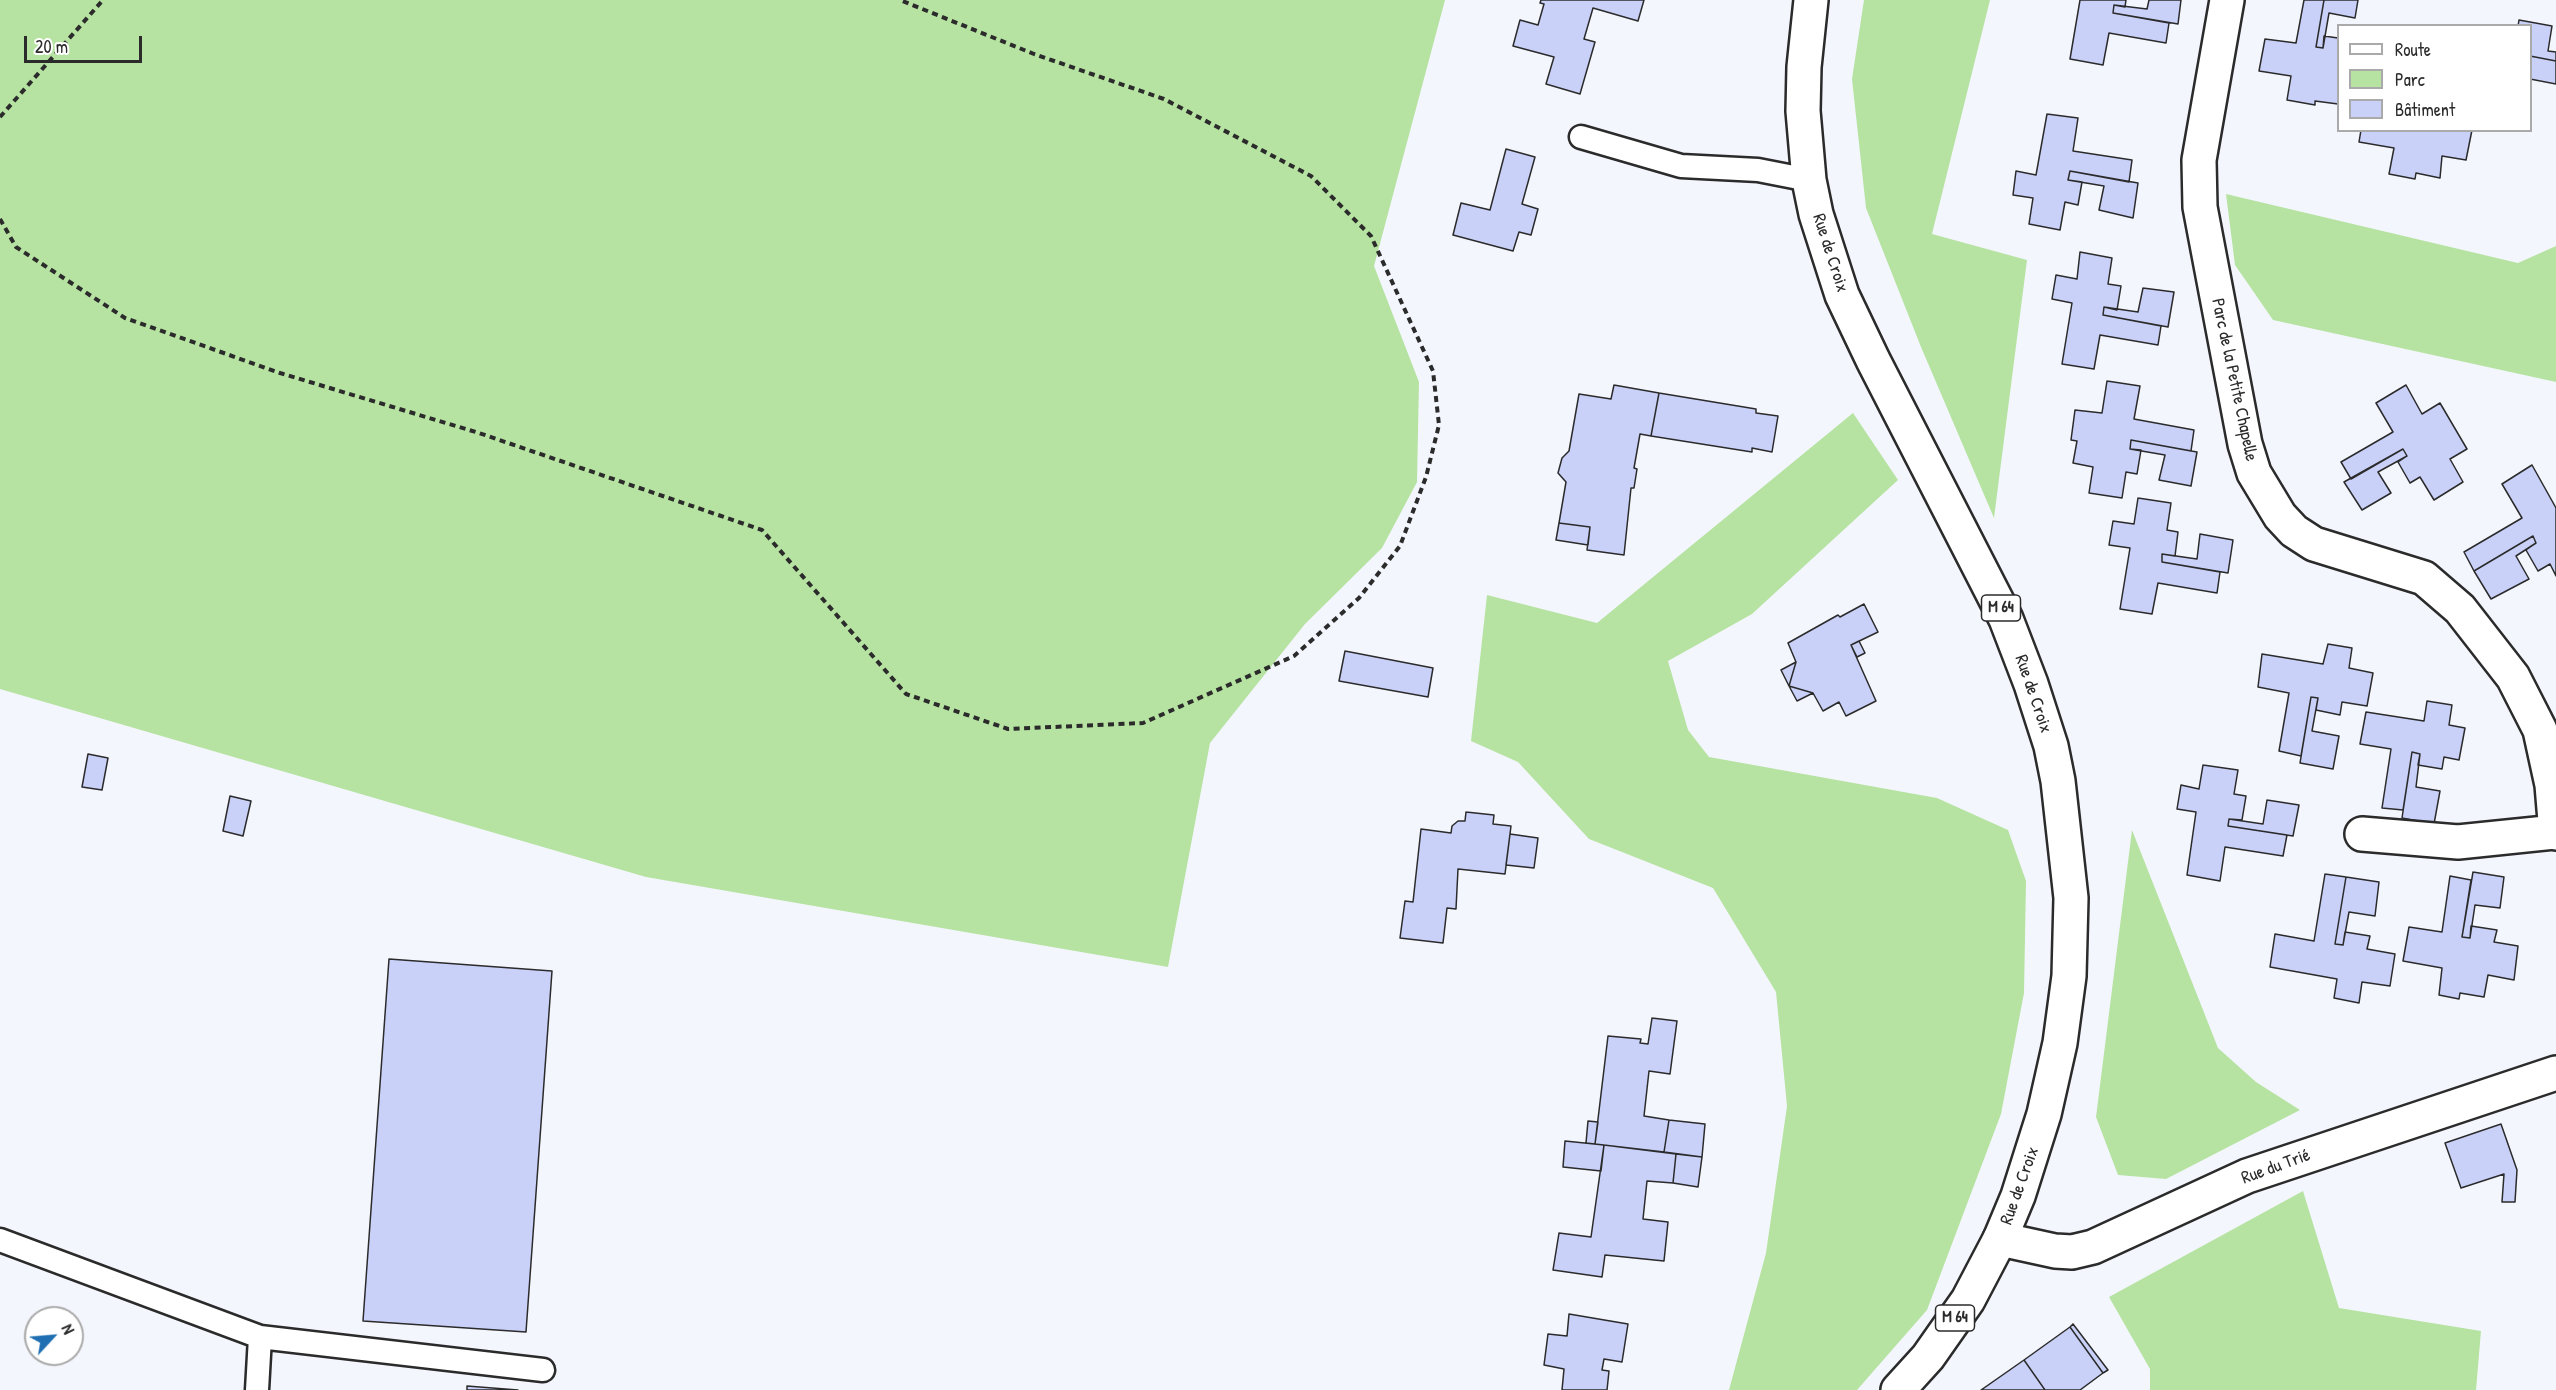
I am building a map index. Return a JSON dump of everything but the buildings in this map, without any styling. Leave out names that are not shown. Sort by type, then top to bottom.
[{"type":"street","name":"Rue de Croix","points":[[1810,0],[1804,67],[1804,123],[1809,180],[1842,294],[1873,360],[2006,619],[2043,717],[2058,781],[2071,898],[2072,937],[2066,1008],[2055,1074],[2035,1146],[2000,1239],[1954,1321],[1928,1357],[1898,1390]]},
{"type":"street","name":"Parc de la Petite Chapelle","points":[[2227,0],[2199,160],[2198,180],[2204,237],[2245,444],[2254,473],[2280,516],[2294,531],[2313,544],[2424,578],[2460,609],[2513,677],[2540,730],[2552,785],[2556,832],[2458,842],[2362,834]]},
{"type":"street","name":"Rue du Trié","points":[[2000,1239],[2055,1251],[2072,1252],[2093,1247],[2257,1172],[2556,1073]]},
{"type":"lane","points":[[1581,137],[1681,166],[1758,170],[1809,180]]},
{"type":"lane","points":[[0,1240],[260,1337],[543,1370]]},
{"type":"lane","points":[[258,1390],[260,1337]]},
{"type":"path","points":[[0,117],[103,0]]},
{"type":"path","points":[[0,219],[16,247],[125,318],[280,374],[478,433],[762,530],[906,694],[1008,729],[1143,723],[1293,656],[1359,598],[1400,546],[1426,477],[1439,424],[1433,371],[1371,236],[1311,176],[1164,99],[1034,54],[900,0]]},
{"type":"green space","points":[[0,0],[1445,0],[1374,266],[1419,382],[1417,482],[1382,548],[1305,624],[1210,743],[1168,967],[646,877],[0,689]]},
{"type":"green space","points":[[1864,0],[1990,0],[1932,234],[2027,260],[1994,518],[1921,347],[1866,208],[1852,79]]},
{"type":"green space","points":[[2226,194],[2518,263],[2556,246],[2556,382],[2273,320],[2235,265]]},
{"type":"green space","points":[[1853,413],[1898,480],[1752,614],[1668,661],[1688,730],[1709,757],[1937,798],[2008,830],[2026,881],[2024,993],[2001,1114],[1927,1310],[1857,1390],[1729,1390],[1766,1253],[1787,1106],[1776,992],[1713,888],[1589,839],[1518,762],[1471,741],[1487,595],[1597,623]]},
{"type":"green space","points":[[2132,830],[2218,1048],[2256,1082],[2300,1110],[2166,1179],[2118,1175],[2096,1117]]},
{"type":"green space","points":[[2303,1191],[2339,1308],[2481,1331],[2476,1390],[2150,1390],[2150,1369],[2109,1297]]}]
